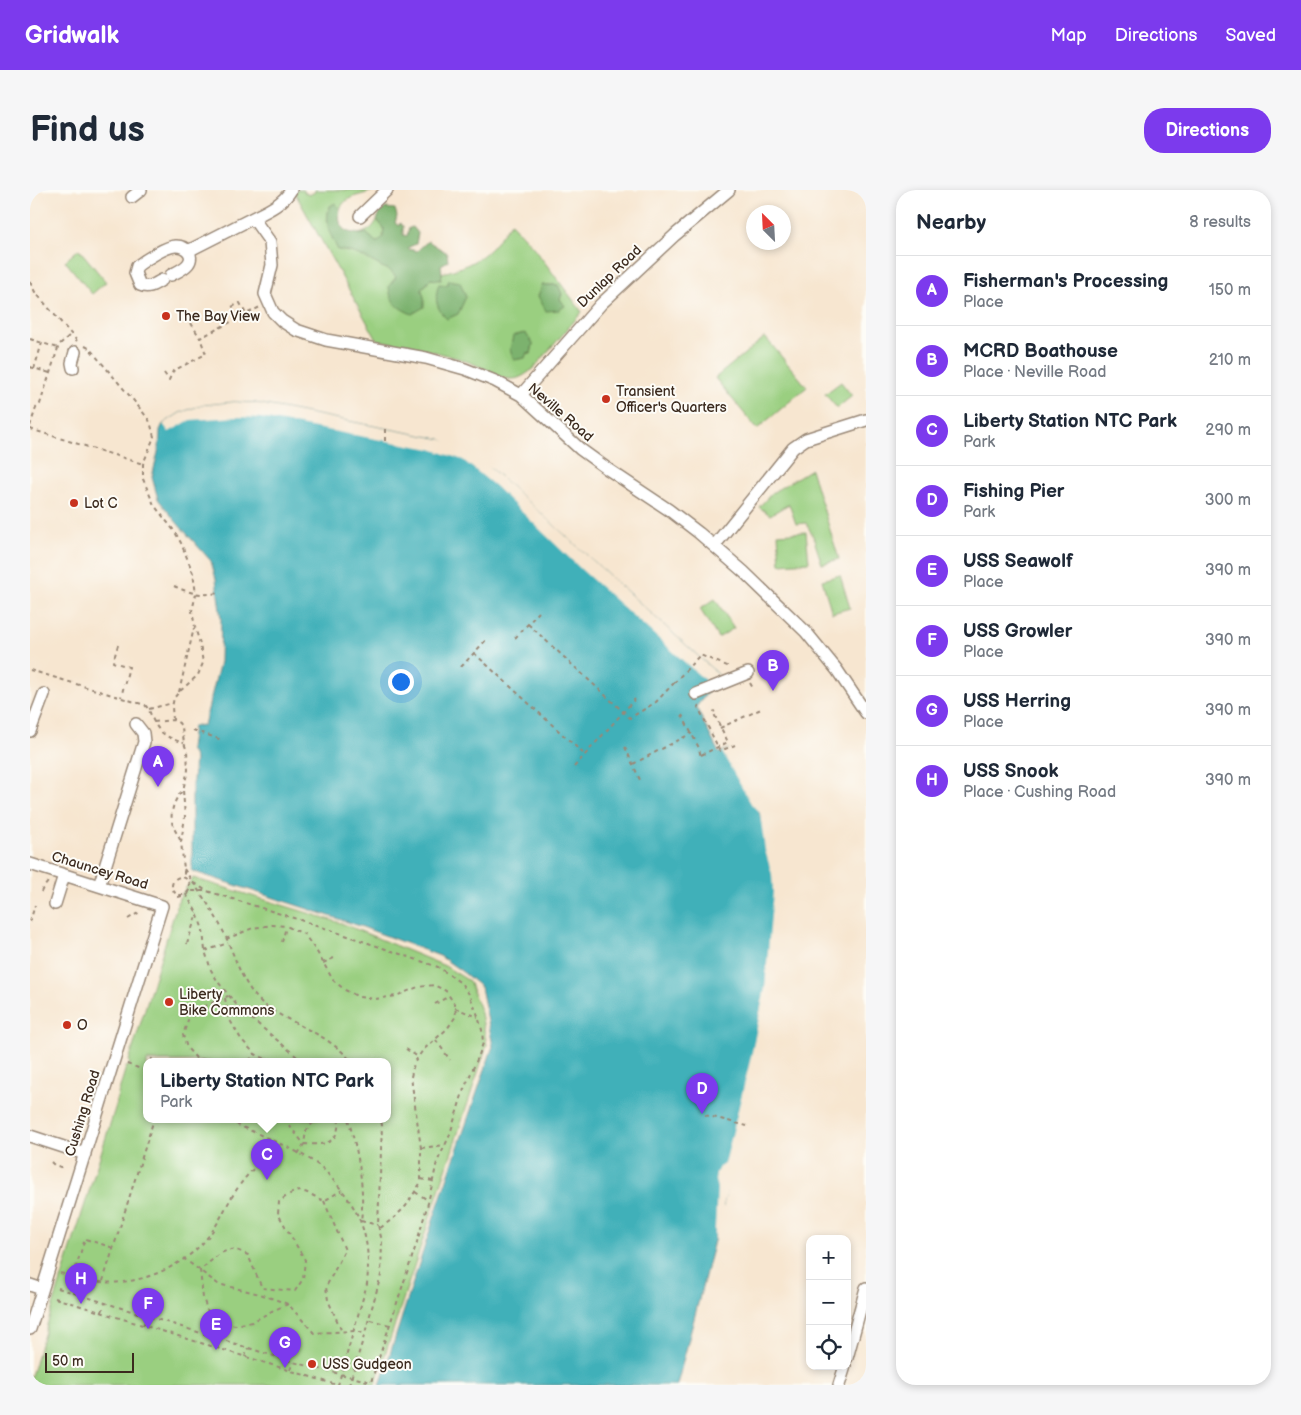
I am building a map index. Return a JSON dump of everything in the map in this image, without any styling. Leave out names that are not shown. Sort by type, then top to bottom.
[{"type":"street","points":[[188,251],[273,207],[288,196],[291,190]]},
{"type":"street","points":[[360,216],[387,190]]},
{"type":"street","name":"Dunlap Road","points":[[521,395],[600,304],[675,234],[729,190]]},
{"type":"street","points":[[253,218],[270,242],[273,258],[265,294],[268,302]]},
{"type":"street","points":[[177,246],[188,251],[191,257],[189,263],[184,268],[151,286],[144,287],[140,285],[135,273],[137,266],[171,247],[177,246]]},
{"type":"street","name":"Neville Road","points":[[268,302],[273,312],[282,321],[304,333],[326,340],[446,363],[495,381],[521,395],[580,449],[669,510],[744,572],[806,632],[861,696],[865,711]]},
{"type":"street","points":[[73,368],[72,363],[76,352]]},
{"type":"street","points":[[714,546],[793,448],[806,439],[866,420]]},
{"type":"street","points":[[699,698],[748,673]]},
{"type":"street","points":[[30,731],[44,694]]},
{"type":"street","points":[[99,886],[144,742],[142,733],[136,724]]},
{"type":"street","name":"Chauncey Road","points":[[30,864],[162,906]]},
{"type":"street","points":[[55,904],[64,875]]},
{"type":"street","name":"Cushing Road","points":[[30,1329],[162,906]]},
{"type":"street","points":[[30,1136],[85,1154]]},
{"type":"street","points":[[30,1285],[42,1289]]},
{"type":"street","points":[[851,1344],[866,1288]]},
{"type":"street","points":[[839,1385],[844,1370]]},
{"type":"path","points":[[30,282],[35,292],[71,334],[81,344],[89,348],[149,420],[153,431],[154,437],[142,464],[144,479],[154,505],[175,532],[192,569],[196,594],[192,611],[203,663],[198,676],[174,698],[172,720]]},
{"type":"path","points":[[200,338],[268,302]]},
{"type":"path","points":[[232,307],[240,303],[246,314]]},
{"type":"path","points":[[164,373],[169,380],[173,371],[206,354],[200,338],[191,323]]},
{"type":"path","points":[[71,334],[59,345],[40,404],[36,408],[30,428],[142,464]]},
{"type":"path","points":[[30,339],[58,348]]},
{"type":"path","points":[[34,369],[42,343]]},
{"type":"path","points":[[30,367],[50,373]]},
{"type":"path","points":[[384,441],[385,429]]},
{"type":"path","points":[[174,586],[196,594],[218,593]]},
{"type":"path","points":[[515,638],[539,612]]},
{"type":"path","points":[[528,624],[630,718],[656,702],[700,656]]},
{"type":"path","points":[[179,692],[194,627]]},
{"type":"path","points":[[461,667],[486,640]]},
{"type":"path","points":[[118,645],[113,662],[129,667],[121,697]]},
{"type":"path","points":[[474,653],[585,755]]},
{"type":"path","points":[[30,670],[140,703],[149,709],[154,722],[167,738],[184,743]]},
{"type":"path","points":[[670,687],[674,683]]},
{"type":"path","points":[[699,698],[698,707],[720,751],[735,745]]},
{"type":"path","points":[[574,767],[635,699]]},
{"type":"path","points":[[149,709],[173,703]]},
{"type":"path","points":[[720,728],[761,709]]},
{"type":"path","points":[[682,714],[701,756],[728,742],[713,712],[715,711]]},
{"type":"path","points":[[154,722],[172,720],[179,724],[182,728],[187,751],[188,770],[183,790],[185,817],[181,842],[184,878]]},
{"type":"path","points":[[193,730],[222,740]]},
{"type":"path","points":[[633,764],[692,733]]},
{"type":"path","points":[[624,747],[640,780]]},
{"type":"path","points":[[181,842],[172,822],[173,808],[178,795],[183,790]]},
{"type":"path","points":[[184,869],[222,927],[252,993],[284,1018],[307,1028],[336,1047],[348,1058]]},
{"type":"path","points":[[177,878],[187,879],[190,885],[186,894],[179,895],[172,887],[177,878]]},
{"type":"path","points":[[41,892],[50,880]]},
{"type":"path","points":[[58,1288],[293,1362],[371,1382],[390,1325],[429,1200],[438,1162],[464,1089],[483,1043],[482,1030],[469,994],[461,983],[438,967],[316,925],[207,891],[192,882]]},
{"type":"path","points":[[178,897],[191,891],[207,891]]},
{"type":"path","points":[[186,894],[197,913],[203,930],[205,951],[211,970],[227,997],[298,1058]]},
{"type":"path","points":[[30,922],[35,905]]},
{"type":"path","points":[[128,919],[142,911]]},
{"type":"path","points":[[187,944],[197,913]]},
{"type":"path","points":[[226,939],[253,928],[272,925],[286,926],[304,934],[333,980],[345,990],[359,997],[375,999],[396,996],[418,987],[434,985],[446,991],[449,996],[455,1008],[456,1016],[448,1029],[422,1050],[414,1063],[411,1077],[421,1148],[421,1182],[406,1206],[379,1229]]},
{"type":"path","points":[[282,942],[286,926]]},
{"type":"path","points":[[205,951],[228,943]]},
{"type":"path","points":[[323,964],[334,958]]},
{"type":"path","points":[[435,1004],[449,996]]},
{"type":"path","points":[[227,997],[228,1017],[241,1039],[255,1054],[264,1058]]},
{"type":"path","points":[[196,1058],[187,1048],[183,1035],[188,1020],[200,1008],[227,997]]},
{"type":"path","points":[[455,1008],[478,1017]]},
{"type":"path","points":[[436,1040],[450,1060]]},
{"type":"path","points":[[406,1049],[418,1057]]},
{"type":"path","points":[[252,1058],[255,1054]]},
{"type":"path","points":[[127,1064],[143,1070]]},
{"type":"path","points":[[705,1115],[747,1126]]},
{"type":"path","points":[[103,1282],[153,1123]]},
{"type":"path","points":[[235,1123],[322,1168],[342,1190],[361,1221],[378,1225]]},
{"type":"path","points":[[287,1123],[304,1144],[323,1145],[332,1140],[339,1130],[339,1123]]},
{"type":"path","points":[[298,1154],[304,1144],[306,1131],[313,1123]]},
{"type":"path","points":[[55,1298],[338,1385],[367,1284],[368,1268],[361,1221],[362,1192],[354,1136],[349,1123]]},
{"type":"path","points":[[349,1385],[366,1333],[381,1275],[382,1241],[378,1225],[382,1123]]},
{"type":"path","points":[[58,1272],[103,1282],[125,1282],[162,1271],[175,1264],[198,1248],[208,1238],[244,1179],[280,1145]]},
{"type":"path","points":[[421,1148],[445,1145]]},
{"type":"path","points":[[51,1162],[64,1168]]},
{"type":"path","points":[[421,1179],[433,1181]]},
{"type":"path","points":[[324,1202],[342,1190]]},
{"type":"path","points":[[262,1288],[295,1291],[303,1279],[305,1260],[278,1214],[279,1202],[290,1193],[302,1191],[324,1202],[345,1250],[326,1287],[328,1300],[342,1332]]},
{"type":"path","points":[[415,1192],[429,1200]]},
{"type":"path","points":[[73,1276],[85,1239],[114,1248]]},
{"type":"path","points":[[200,1270],[213,1261],[218,1254],[236,1250],[248,1255],[262,1288],[260,1294]]},
{"type":"path","points":[[183,1258],[218,1284],[260,1294],[288,1304],[314,1333],[354,1331],[366,1333]]},
{"type":"path","points":[[200,1270],[203,1298],[208,1312],[218,1322],[234,1325],[252,1322],[288,1304]]},
{"type":"path","points":[[102,1312],[105,1303]]},
{"type":"path","points":[[143,1326],[146,1316]]},
{"type":"path","points":[[369,1320],[390,1325]]},
{"type":"path","points":[[217,1348],[220,1339]]},
{"type":"path","points":[[245,1357],[248,1348]]},
{"type":"path","points":[[290,1370],[293,1362]]},
{"type":"green space","points":[[296,190],[304,190],[309,195],[315,192],[315,190],[374,190],[350,198],[340,209],[335,203],[329,207],[327,222],[338,250],[368,258],[382,267],[390,269],[396,277],[424,297],[421,288],[430,279],[441,280],[442,273],[462,267],[481,257],[494,245],[511,223],[534,248],[582,312],[533,369],[515,379],[500,377],[474,364],[447,355],[377,340],[295,193]],"holes":[[[542,285],[558,285],[562,294],[560,299],[564,306]],[[525,333],[533,344],[531,354],[526,352],[513,336]]]},
{"type":"green space","points":[[335,203],[340,209],[339,218],[341,225],[346,231],[360,234],[366,233],[378,242],[383,237],[384,228],[377,220],[380,212],[386,208],[395,209],[397,216],[395,223],[399,226],[400,223],[403,226],[403,235],[407,236],[409,228],[413,227],[418,233],[416,244],[408,249],[417,251],[428,241],[447,253],[448,261],[441,265],[441,280],[430,279],[421,288],[424,297],[424,307],[412,314],[399,307],[393,301],[390,292],[389,286],[396,277],[392,272],[360,255],[338,250],[328,224],[329,207]]},
{"type":"green space","points":[[377,220],[384,228],[383,237],[378,242],[366,233],[358,234],[370,229]]},
{"type":"green space","points":[[79,249],[106,282],[92,294],[65,261]]},
{"type":"green space","points":[[449,280],[460,282],[466,297],[458,314],[447,319],[438,307],[437,294],[439,284],[447,285]]},
{"type":"green space","points":[[542,285],[558,285],[562,294],[560,299],[565,306],[559,310],[546,311],[538,296]]},
{"type":"green space","points":[[525,333],[533,343],[531,354],[527,352],[525,358],[514,360],[510,350],[513,336]]},
{"type":"green space","points":[[765,337],[807,387],[757,429],[715,378]]},
{"type":"green space","points":[[841,382],[852,396],[837,408],[825,394]]},
{"type":"green space","points":[[811,469],[839,559],[822,564],[816,542],[806,523],[796,524],[789,504],[770,515],[759,507],[772,493]]},
{"type":"green space","points":[[806,532],[809,562],[780,564],[778,534]]},
{"type":"green space","points":[[840,575],[850,608],[832,613],[822,580]]},
{"type":"green space","points":[[715,599],[734,628],[718,638],[700,609]]},
{"type":"green space","points":[[193,878],[341,923],[445,966],[469,981],[481,1013],[487,1045],[375,1385],[30,1385],[30,1379],[179,898]]},
{"type":"water","points":[[234,402],[255,403],[440,439],[494,471],[720,676],[717,677],[718,679],[696,707],[719,753],[729,749],[760,813],[775,879],[772,977],[723,1206],[677,1385],[380,1385],[435,1214],[493,1046],[481,987],[440,956],[360,926],[192,871],[192,791],[195,759],[190,749],[193,726],[204,725],[220,662],[221,619],[216,579],[211,561],[158,499],[152,477],[159,448],[160,430],[163,424],[180,413],[194,408]]},
{"type":"pier","points":[[234,402],[255,403],[440,439],[469,451],[522,496],[720,676],[717,677],[718,679],[708,683],[583,571],[495,486],[463,460],[431,449],[261,418],[237,417],[190,420],[169,432],[163,424],[180,413],[194,408]]},
{"type":"pier","points":[[732,749],[740,762],[762,812],[772,844],[778,878],[778,926],[775,977],[745,1126],[723,1206],[724,1211],[715,1246],[716,1173],[719,1167],[725,1164],[751,1057],[765,988],[773,891],[772,874],[765,850],[760,813],[752,805],[722,752]]},
{"type":"place","name":"The Bay View","points":[[166,316]]},
{"type":"place","name":"Transient Officer's Quarters","points":[[606,399]]},
{"type":"place","name":"Lot C","points":[[74,503]]},
{"type":"place","name":"MCRD Boathouse","points":[[773,691]]},
{"type":"place","name":"Fisherman's Processing","points":[[158,787]]},
{"type":"place","name":"Liberty Bike Commons","points":[[169,1002]]},
{"type":"place","name":"O","points":[[67,1025]]},
{"type":"place","name":"Fishing Pier","points":[[702,1114]]},
{"type":"place","name":"Liberty Station NTC Park","points":[[267,1180]]},
{"type":"place","name":"USS Snook","points":[[81,1304]]},
{"type":"place","name":"USS Growler","points":[[148,1329]]},
{"type":"place","name":"USS Seawolf","points":[[216,1350]]},
{"type":"place","name":"USS Gudgeon","points":[[312,1364]]},
{"type":"place","name":"USS Herring","points":[[285,1368]]}]
